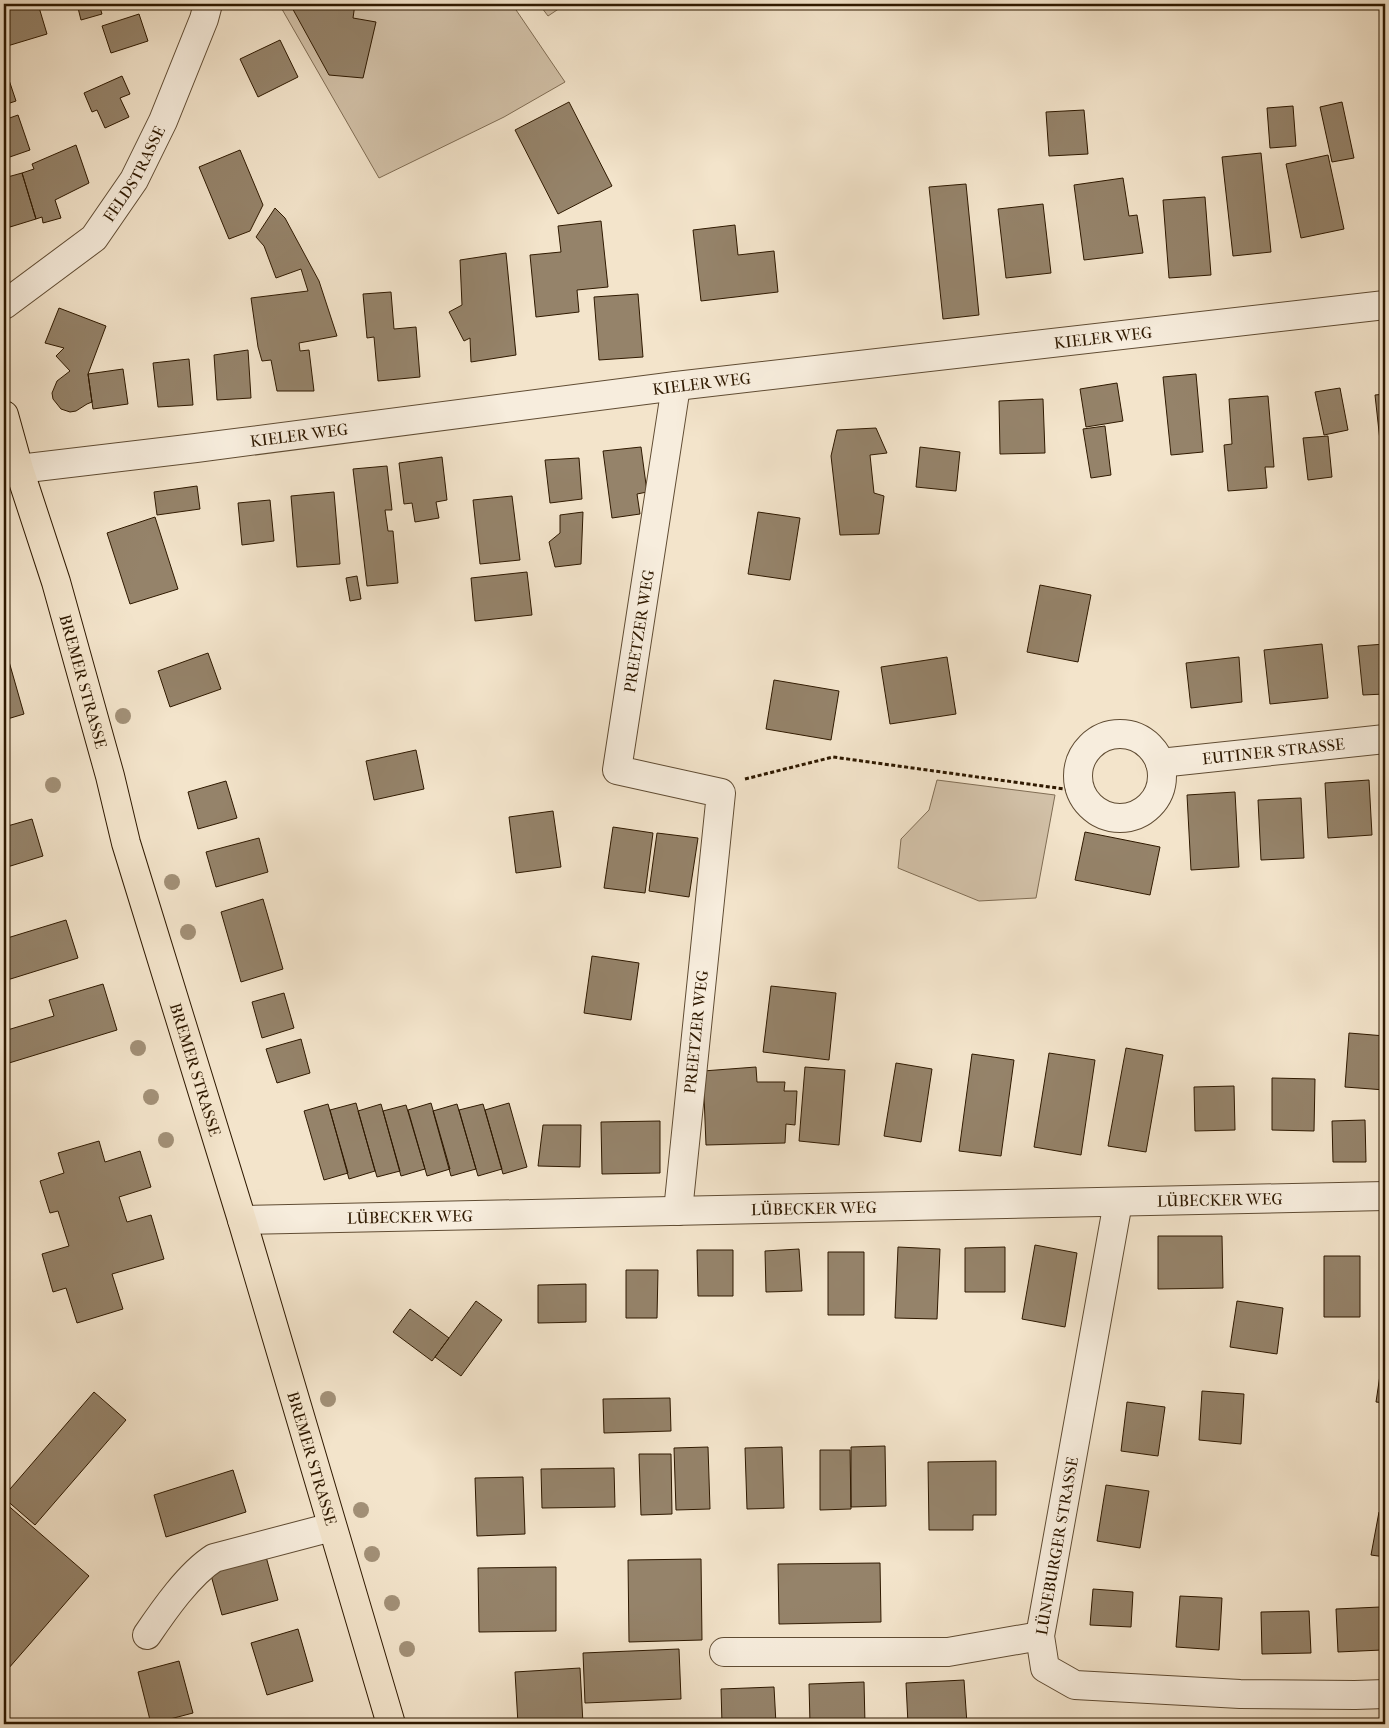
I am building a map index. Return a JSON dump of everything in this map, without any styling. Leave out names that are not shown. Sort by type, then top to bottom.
[{"type":"main road","name":"BREMER STRASSE","points":[[4,416],[56,582],[110,776],[126,843],[242,1220],[391,1724]]},
{"type":"street","name":"FELDSTRASSE","points":[[4,304],[94,238],[134,180],[163,121],[204,19],[208,4]]},
{"type":"street","name":"KIELER WEG","points":[[19,468],[196,448],[676,386],[1385,305]]},
{"type":"street","name":"PREETZER WEG","points":[[676,386],[617,770],[721,793],[678,1211]]},
{"type":"street","points":[[1127,734],[1145,742],[1154,751],[1160,763],[1162,782],[1158,796],[1148,809],[1135,816],[1120,819],[1107,817],[1085,802],[1079,791],[1077,768],[1085,750],[1108,735],[1127,734]]},
{"type":"street","name":"EUTINER STRASSE","points":[[1160,763],[1385,739]]},
{"type":"street","name":"LÜBECKER WEG","points":[[242,1220],[1385,1196]]},
{"type":"street","name":"LÜNEBURGER STRASSE","points":[[1118,1202],[1040,1636],[1044,1668],[1075,1685],[1240,1694],[1385,1694]]},
{"type":"street","points":[[147,1635],[161,1613],[203,1565],[214,1558],[332,1527]]},
{"type":"street","points":[[724,1652],[948,1652],[1040,1636]]},
{"type":"path","points":[[721,793],[742,780],[833,757],[1079,791]]},
{"type":"shaded area","points":[[279,4],[512,4],[565,82],[504,117],[379,178]]},
{"type":"shaded area","points":[[539,4],[566,4],[548,16]]},
{"type":"shaded area","points":[[937,780],[1055,795],[1036,898],[979,901],[898,868],[901,839],[929,810]]},
{"type":"building","points":[[4,4],[38,4],[47,34],[4,47]]},
{"type":"building","points":[[77,4],[99,4],[102,14],[81,20]]},
{"type":"building","points":[[290,4],[355,4],[353,18],[376,22],[363,78],[329,75]]},
{"type":"building","points":[[139,14],[148,41],[111,53],[102,26]]},
{"type":"building","points":[[280,40],[298,77],[258,97],[240,59]]},
{"type":"building","points":[[4,65],[16,101],[4,105]]},
{"type":"building","points":[[122,76],[130,94],[120,98],[129,117],[105,128],[97,110],[92,112],[84,93]]},
{"type":"building","points":[[569,102],[612,186],[558,214],[515,130]]},
{"type":"building","points":[[1342,102],[1354,158],[1332,162],[1320,107]]},
{"type":"building","points":[[1293,106],[1296,146],[1270,148],[1267,108]]},
{"type":"building","points":[[1084,110],[1088,154],[1049,156],[1046,112]]},
{"type":"building","points":[[18,115],[30,150],[4,159],[4,120]]},
{"type":"building","points":[[76,145],[89,183],[55,200],[61,218],[43,223],[42,217],[36,219],[22,173],[34,169],[32,164]]},
{"type":"building","points":[[240,150],[263,205],[250,231],[229,239],[199,167]]},
{"type":"building","points":[[1261,153],[1271,252],[1233,256],[1222,157]]},
{"type":"building","points":[[1328,155],[1344,229],[1301,238],[1286,164]]},
{"type":"building","points":[[22,173],[36,219],[10,227],[4,206],[4,178]]},
{"type":"building","points":[[1123,178],[1129,216],[1137,215],[1143,253],[1084,260],[1074,185]]},
{"type":"building","points":[[966,184],[979,315],[943,319],[929,187]]},
{"type":"building","points":[[1205,197],[1211,275],[1169,278],[1163,200]]},
{"type":"building","points":[[1043,204],[1051,273],[1006,278],[998,209]]},
{"type":"building","points":[[275,208],[285,218],[319,281],[337,336],[299,343],[300,351],[309,350],[314,391],[277,391],[271,360],[262,361],[258,347],[251,298],[308,291],[301,269],[276,278],[264,246],[256,237]]},
{"type":"building","points":[[601,221],[608,287],[577,290],[579,312],[536,317],[530,255],[561,252],[558,226]]},
{"type":"building","points":[[735,225],[738,255],[774,251],[778,292],[701,301],[693,230]]},
{"type":"building","points":[[506,253],[516,355],[471,362],[470,338],[464,341],[449,312],[462,305],[460,260]]},
{"type":"building","points":[[391,292],[394,329],[416,327],[420,377],[378,381],[374,337],[367,338],[363,294]]},
{"type":"building","points":[[638,294],[643,357],[599,360],[594,297]]},
{"type":"building","points":[[59,308],[106,326],[88,374],[92,402],[76,411],[70,412],[61,409],[53,399],[52,393],[57,381],[70,371],[56,356],[64,348],[45,343]]},
{"type":"building","points":[[248,350],[251,398],[217,400],[214,355]]},
{"type":"building","points":[[189,359],[193,405],[158,407],[153,363]]},
{"type":"building","points":[[123,369],[128,404],[93,409],[88,374]]},
{"type":"building","points":[[1196,374],[1203,452],[1171,455],[1163,377]]},
{"type":"building","points":[[1117,383],[1123,421],[1086,427],[1080,389]]},
{"type":"building","points":[[1340,388],[1348,430],[1324,435],[1315,392]]},
{"type":"building","points":[[1385,394],[1385,459],[1382,459],[1375,395]]},
{"type":"building","points":[[1268,396],[1274,467],[1265,467],[1267,488],[1228,491],[1224,445],[1232,444],[1229,399]]},
{"type":"building","points":[[1043,399],[1045,453],[1000,454],[999,401]]},
{"type":"building","points":[[1105,426],[1111,475],[1091,478],[1083,429]]},
{"type":"building","points":[[876,428],[887,453],[870,455],[874,493],[884,496],[879,534],[840,535],[831,456],[837,430]]},
{"type":"building","points":[[1328,436],[1332,477],[1308,480],[1303,438]]},
{"type":"building","points":[[641,447],[647,492],[637,494],[640,514],[612,518],[603,451]]},
{"type":"building","points":[[920,447],[960,452],[956,491],[916,487]]},
{"type":"building","points":[[442,457],[447,500],[436,502],[439,518],[415,522],[412,503],[404,504],[399,463]]},
{"type":"building","points":[[579,458],[582,499],[550,503],[545,460]]},
{"type":"building","points":[[387,466],[392,510],[385,510],[388,531],[393,531],[398,583],[367,586],[353,469]]},
{"type":"building","points":[[197,486],[200,509],[157,515],[154,492]]},
{"type":"building","points":[[334,492],[340,564],[297,567],[291,496]]},
{"type":"building","points":[[512,496],[520,560],[480,564],[473,500]]},
{"type":"building","points":[[270,500],[274,541],[242,545],[238,503]]},
{"type":"building","points":[[583,512],[581,564],[555,567],[549,542],[560,533],[560,515]]},
{"type":"building","points":[[758,512],[800,518],[790,580],[748,574]]},
{"type":"building","points":[[155,517],[178,589],[130,604],[107,533]]},
{"type":"building","points":[[527,572],[532,615],[475,621],[471,578]]},
{"type":"building","points":[[357,576],[361,599],[350,601],[346,578]]},
{"type":"building","points":[[1040,585],[1091,595],[1078,662],[1027,652]]},
{"type":"building","points":[[4,644],[24,714],[4,720]]},
{"type":"building","points":[[1322,644],[1328,698],[1270,704],[1264,650]]},
{"type":"building","points":[[1385,644],[1385,694],[1363,695],[1358,646]]},
{"type":"building","points":[[208,653],[221,689],[170,707],[158,671]]},
{"type":"building","points":[[947,657],[956,714],[890,724],[881,667]]},
{"type":"building","points":[[1239,657],[1242,702],[1191,708],[1186,663]]},
{"type":"building","points":[[774,680],[839,691],[831,740],[766,729]]},
{"type":"building","points":[[416,750],[424,789],[374,800],[366,761]]},
{"type":"building","points":[[1369,780],[1372,835],[1328,838],[1325,783]]},
{"type":"building","points":[[226,781],[237,818],[198,829],[188,792]]},
{"type":"building","points":[[1235,792],[1239,867],[1191,870],[1187,795]]},
{"type":"building","points":[[1301,798],[1304,858],[1261,860],[1258,800]]},
{"type":"building","points":[[553,811],[561,867],[516,873],[509,817]]},
{"type":"building","points":[[32,819],[43,856],[4,868],[4,827]]},
{"type":"building","points":[[613,827],[653,833],[645,893],[604,888]]},
{"type":"building","points":[[1085,832],[1160,847],[1150,895],[1075,880]]},
{"type":"building","points":[[657,833],[698,838],[689,897],[649,891]]},
{"type":"building","points":[[259,838],[268,872],[216,887],[206,852]]},
{"type":"building","points":[[263,899],[283,969],[241,982],[221,912]]},
{"type":"building","points":[[66,920],[78,958],[4,981],[4,939]]},
{"type":"building","points":[[592,956],[639,963],[631,1020],[584,1013]]},
{"type":"building","points":[[103,984],[117,1030],[9,1063],[4,1047],[4,1031],[54,1016],[49,1000]]},
{"type":"building","points":[[771,986],[836,993],[829,1060],[763,1052]]},
{"type":"building","points":[[284,993],[294,1028],[262,1038],[252,1002]]},
{"type":"building","points":[[1349,1033],[1385,1036],[1385,1090],[1345,1087]]},
{"type":"building","points":[[301,1039],[310,1073],[277,1083],[266,1049]]},
{"type":"building","points":[[1126,1048],[1163,1055],[1146,1152],[1108,1146]]},
{"type":"building","points":[[1049,1053],[1095,1060],[1081,1155],[1034,1147]]},
{"type":"building","points":[[972,1054],[1014,1060],[1001,1156],[959,1151]]},
{"type":"building","points":[[896,1063],[932,1069],[921,1142],[884,1136]]},
{"type":"building","points":[[756,1067],[757,1082],[785,1082],[784,1091],[797,1091],[795,1125],[786,1124],[785,1143],[706,1145],[703,1071]]},
{"type":"building","points":[[805,1067],[845,1070],[839,1145],[799,1141]]},
{"type":"building","points":[[1272,1078],[1315,1079],[1314,1131],[1272,1130]]},
{"type":"building","points":[[1234,1086],[1235,1130],[1195,1131],[1194,1087]]},
{"type":"building","points":[[356,1103],[375,1171],[349,1179],[330,1110]]},
{"type":"building","points":[[431,1103],[450,1169],[427,1176],[408,1110]]},
{"type":"building","points":[[509,1103],[527,1167],[503,1174],[485,1110]]},
{"type":"building","points":[[328,1104],[348,1173],[324,1180],[304,1111]]},
{"type":"building","points":[[381,1104],[400,1171],[377,1177],[358,1111]]},
{"type":"building","points":[[457,1104],[476,1169],[451,1176],[433,1111]]},
{"type":"building","points":[[483,1104],[502,1169],[478,1176],[459,1110]]},
{"type":"building","points":[[406,1105],[425,1169],[401,1176],[383,1111]]},
{"type":"building","points":[[1365,1120],[1366,1162],[1333,1162],[1332,1121]]},
{"type":"building","points":[[660,1121],[660,1173],[602,1174],[601,1122]]},
{"type":"building","points":[[543,1125],[581,1125],[580,1167],[538,1166]]},
{"type":"building","points":[[99,1141],[105,1162],[140,1151],[151,1187],[119,1197],[127,1222],[151,1215],[164,1259],[112,1274],[123,1309],[77,1323],[66,1288],[53,1292],[42,1254],[69,1246],[58,1211],[50,1213],[40,1181],[64,1173],[58,1153]]},
{"type":"building","points":[[1158,1236],[1222,1236],[1223,1288],[1158,1289]]},
{"type":"building","points":[[1035,1245],[1077,1253],[1065,1327],[1022,1319]]},
{"type":"building","points":[[898,1247],[940,1249],[937,1319],[895,1318]]},
{"type":"building","points":[[1005,1247],[1005,1292],[965,1292],[965,1248]]},
{"type":"building","points":[[799,1249],[802,1291],[766,1292],[765,1251]]},
{"type":"building","points":[[697,1250],[733,1250],[733,1296],[698,1296]]},
{"type":"building","points":[[828,1252],[864,1252],[864,1315],[828,1315]]},
{"type":"building","points":[[1324,1256],[1360,1256],[1360,1317],[1324,1317]]},
{"type":"building","points":[[626,1270],[658,1270],[657,1318],[626,1318]]},
{"type":"building","points":[[586,1284],[586,1322],[538,1323],[538,1285]]},
{"type":"building","points":[[476,1301],[502,1320],[461,1376],[435,1357]]},
{"type":"building","points":[[1237,1301],[1283,1308],[1277,1354],[1230,1347]]},
{"type":"building","points":[[410,1309],[449,1338],[432,1361],[393,1332]]},
{"type":"building","points":[[1385,1348],[1385,1403],[1376,1402]]},
{"type":"building","points":[[1202,1391],[1244,1394],[1241,1444],[1199,1440]]},
{"type":"building","points":[[94,1392],[126,1420],[35,1525],[4,1496]]},
{"type":"building","points":[[670,1398],[671,1431],[604,1433],[603,1399]]},
{"type":"building","points":[[1127,1402],[1165,1407],[1158,1456],[1121,1451]]},
{"type":"building","points":[[885,1446],[886,1506],[851,1507],[851,1447]]},
{"type":"building","points":[[708,1447],[710,1509],[676,1510],[674,1448]]},
{"type":"building","points":[[782,1447],[784,1508],[747,1509],[745,1448]]},
{"type":"building","points":[[820,1450],[850,1450],[851,1509],[820,1510]]},
{"type":"building","points":[[639,1454],[671,1454],[672,1514],[641,1515]]},
{"type":"building","points":[[996,1461],[996,1515],[973,1515],[973,1530],[929,1530],[928,1462]]},
{"type":"building","points":[[614,1468],[615,1507],[542,1508],[541,1469]]},
{"type":"building","points":[[233,1470],[246,1512],[166,1537],[154,1495]]},
{"type":"building","points":[[523,1477],[525,1534],[477,1536],[475,1478]]},
{"type":"building","points":[[1106,1485],[1149,1491],[1140,1548],[1097,1541]]},
{"type":"building","points":[[4,1502],[89,1576],[8,1669],[4,1666]]},
{"type":"building","points":[[1379,1512],[1385,1513],[1385,1557],[1371,1555]]},
{"type":"building","points":[[265,1553],[278,1600],[222,1615],[209,1568]]},
{"type":"building","points":[[701,1559],[702,1640],[629,1642],[628,1560]]},
{"type":"building","points":[[880,1563],[881,1622],[779,1624],[778,1564]]},
{"type":"building","points":[[556,1567],[556,1631],[479,1632],[478,1568]]},
{"type":"building","points":[[1093,1589],[1133,1592],[1131,1627],[1090,1625]]},
{"type":"building","points":[[1180,1596],[1222,1598],[1219,1650],[1176,1647]]},
{"type":"building","points":[[1380,1607],[1382,1650],[1338,1652],[1336,1609]]},
{"type":"building","points":[[1309,1611],[1311,1653],[1262,1654],[1261,1612]]},
{"type":"building","points":[[298,1629],[313,1681],[267,1695],[251,1643]]},
{"type":"building","points":[[679,1649],[681,1699],[585,1703],[583,1653]]},
{"type":"building","points":[[179,1661],[193,1713],[151,1724],[138,1672]]},
{"type":"building","points":[[580,1668],[583,1724],[518,1724],[515,1672]]},
{"type":"building","points":[[964,1680],[967,1724],[908,1724],[906,1683]]},
{"type":"building","points":[[864,1682],[865,1724],[810,1724],[809,1684]]},
{"type":"building","points":[[774,1687],[776,1724],[722,1724],[721,1689]]}]
